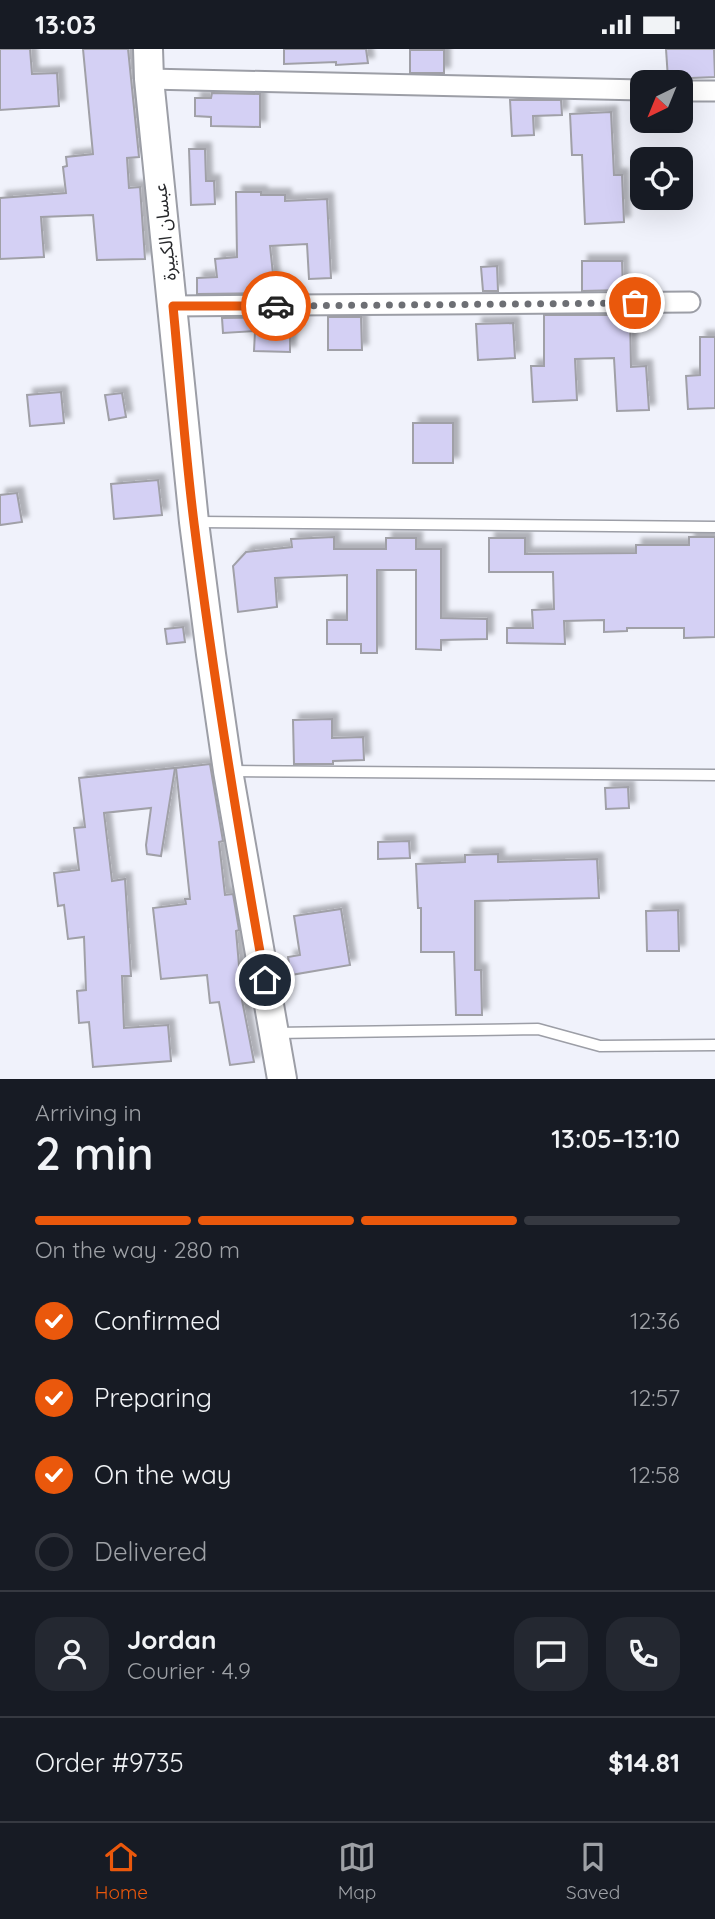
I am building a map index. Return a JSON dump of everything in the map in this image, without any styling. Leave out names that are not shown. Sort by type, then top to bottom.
[{"type":"main road","name":"عبسان الكبيرة","points":[[148,49],[194,522],[228,771],[282,1079]]},
{"type":"street","points":[[149,79],[630,90]]},
{"type":"street","points":[[693,90],[715,91]]},
{"type":"street","points":[[173,306],[690,302]]},
{"type":"lane","points":[[194,522],[715,527]]},
{"type":"lane","points":[[228,771],[715,775]]},
{"type":"lane","points":[[274,1033],[538,1030],[600,1046],[715,1045]]},
{"type":"building","points":[[0,49],[30,49],[32,74],[57,73],[59,106],[0,110]]},
{"type":"building","points":[[83,49],[128,49],[139,157],[127,158],[129,188],[140,187],[145,259],[97,260],[93,215],[41,217],[44,257],[0,259],[0,198],[66,193],[63,167],[67,166],[66,157],[93,154]]},
{"type":"building","points":[[284,49],[366,49],[368,63],[284,64]]},
{"type":"building","points":[[666,49],[714,49],[715,77],[693,78],[693,70],[667,70]]},
{"type":"building","points":[[410,50],[444,50],[444,73],[410,73]]},
{"type":"building","points":[[212,93],[260,94],[260,127],[211,126],[211,117],[195,116],[195,98],[211,98]]},
{"type":"building","points":[[510,100],[561,100],[562,115],[533,116],[534,135],[512,136]]},
{"type":"building","points":[[611,112],[614,175],[622,175],[624,222],[585,224],[582,155],[572,155],[570,114]]},
{"type":"building","points":[[189,149],[205,149],[206,181],[214,181],[215,204],[191,205]]},
{"type":"building","points":[[236,192],[285,195],[285,201],[327,199],[331,278],[309,279],[307,244],[270,246],[275,293],[197,294],[197,278],[217,277],[215,259],[237,257]]},
{"type":"building","points":[[582,261],[622,261],[623,290],[582,291]]},
{"type":"building","points":[[497,266],[498,291],[483,291],[481,267]]},
{"type":"building","points":[[544,315],[630,317],[631,367],[646,366],[649,410],[617,411],[614,358],[575,359],[577,400],[533,402],[531,366],[544,366]]},
{"type":"building","points":[[290,317],[290,352],[254,351],[255,331],[223,333],[222,318]]},
{"type":"building","points":[[328,317],[361,317],[362,350],[328,350]]},
{"type":"building","points":[[513,323],[515,358],[478,360],[476,324]]},
{"type":"building","points":[[700,337],[715,337],[715,408],[688,409],[686,376],[700,375]]},
{"type":"building","points":[[61,392],[64,423],[30,426],[27,395]]},
{"type":"building","points":[[122,393],[126,417],[109,420],[105,395]]},
{"type":"building","points":[[413,423],[453,423],[453,463],[413,463]]},
{"type":"building","points":[[158,480],[162,515],[114,519],[111,484]]},
{"type":"building","points":[[17,493],[22,522],[0,525],[0,495]]},
{"type":"building","points":[[334,537],[334,549],[386,549],[386,538],[416,538],[416,549],[441,549],[441,618],[487,619],[487,639],[441,640],[441,650],[416,649],[416,570],[377,570],[377,653],[361,653],[361,644],[327,644],[327,620],[347,620],[347,575],[275,578],[277,607],[238,612],[233,566],[246,552],[292,547],[291,539]]},
{"type":"building","points":[[689,537],[715,537],[715,637],[684,638],[684,628],[627,628],[627,631],[604,632],[604,620],[564,621],[565,644],[507,643],[507,628],[533,628],[532,610],[554,609],[553,572],[489,572],[489,538],[525,538],[525,554],[636,553],[636,545],[689,545]]},
{"type":"building","points":[[183,627],[185,642],[167,644],[165,629]]},
{"type":"building","points":[[332,719],[332,738],[363,737],[364,760],[333,761],[333,764],[294,764],[293,720]]},
{"type":"building","points":[[210,764],[223,841],[219,842],[225,895],[233,894],[239,930],[236,931],[242,1000],[254,1062],[230,1065],[219,1002],[210,1003],[207,975],[161,979],[153,908],[186,904],[185,899],[190,899],[176,768]]},
{"type":"building","points":[[175,768],[161,856],[147,854],[151,808],[104,813],[112,881],[125,879],[131,976],[122,976],[124,1028],[168,1025],[171,1061],[93,1067],[89,1022],[79,1023],[77,991],[86,990],[84,937],[68,939],[64,905],[58,906],[54,873],[79,870],[74,828],[85,827],[79,778]]},
{"type":"building","points":[[628,787],[629,808],[606,809],[605,788]]},
{"type":"building","points":[[409,841],[410,858],[378,859],[378,842]]},
{"type":"building","points":[[498,854],[498,862],[597,859],[599,898],[475,901],[475,970],[481,970],[482,1015],[456,1015],[454,952],[421,952],[421,908],[418,908],[416,864],[465,862],[465,855]]},
{"type":"building","points":[[341,909],[350,965],[291,975],[288,957],[300,955],[294,916]]},
{"type":"building","points":[[678,910],[679,951],[647,951],[646,911]]},
{"type":"way so far","points":[[276,306],[635,303]]},
{"type":"route","points":[[265,980],[228,771],[211,654],[187,459],[173,306],[276,306]]}]
